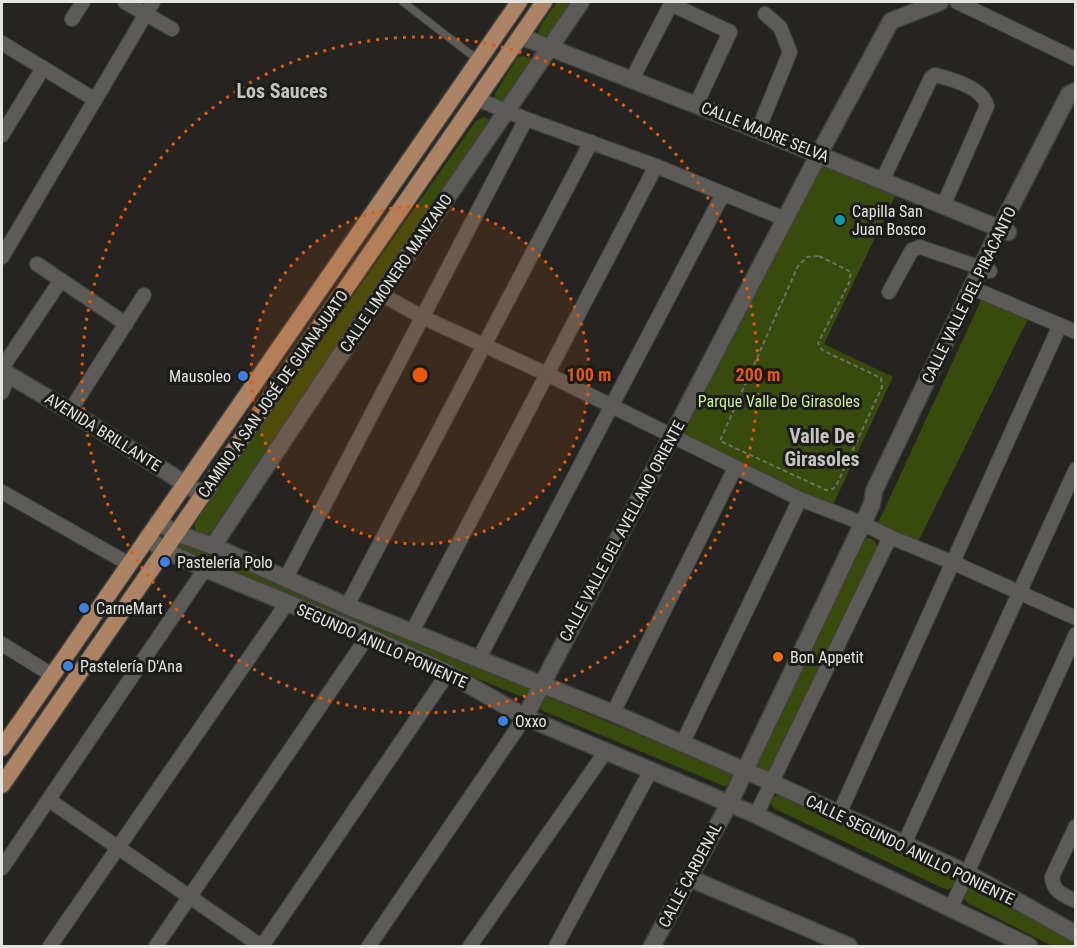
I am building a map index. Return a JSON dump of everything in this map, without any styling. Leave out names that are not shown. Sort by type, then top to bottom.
[{"type":"main road","name":"CAMINO A SAN JOSÉ DE GUANAJUATO","points":[[2,748],[519,2]]},
{"type":"main road","name":"CAMINO A SAN JOSÉ DE GUANAJUATO","points":[[2,785],[544,2]]},
{"type":"main road","name":"CALLE LIMONERO MANZANO","points":[[213,546],[381,294],[581,2]]},
{"type":"main road","name":"CALLE VALLE DEL AVELLANO ORIENTE","points":[[525,717],[819,154],[891,21],[940,2]]},
{"type":"main road","name":"CALLE MADRE SELVA","points":[[520,36],[1004,230]]},
{"type":"main road","name":"CALLE VALLE DEL PIRACANTO","points":[[729,804],[743,770],[872,504],[874,491],[986,269],[1069,94],[1076,91]]},
{"type":"main road","name":"CALLE VALLE DEL PIRACANTO","points":[[1004,230],[1076,102]]},
{"type":"main road","name":"AVENIDA BRILLANTE","points":[[4,372],[203,495]]},
{"type":"main road","name":"SEGUNDO ANILLO PONIENTE","points":[[158,522],[177,533],[213,546],[348,606],[613,713],[743,770]]},
{"type":"main road","name":"SEGUNDO ANILLO PONIENTE","points":[[147,538],[165,550],[205,569],[368,636],[448,673],[525,717],[729,804]]},
{"type":"main road","name":"CALLE SEGUNDO ANILLO PONIENTE","points":[[743,770],[967,873],[1076,934]]},
{"type":"main road","name":"CALLE SEGUNDO ANILLO PONIENTE","points":[[729,804],[1029,946]]},
{"type":"main road","name":"CALLE CARDENAL","points":[[652,946],[729,804]]},
{"type":"main road","points":[[689,879],[849,946]]},
{"type":"street","points":[[72,19],[83,2]]},
{"type":"street","points":[[125,2],[149,8],[172,29]]},
{"type":"street","points":[[957,2],[1076,59]]},
{"type":"street","points":[[632,79],[671,4],[730,32],[696,105]]},
{"type":"street","points":[[2,257],[149,8]]},
{"type":"street","points":[[758,130],[790,52],[780,27],[765,14]]},
{"type":"street","points":[[2,43],[94,99]]},
{"type":"street","points":[[2,135],[43,68]]},
{"type":"street","points":[[882,181],[931,78],[935,75],[945,77],[979,93],[985,99],[987,106],[943,206]]},
{"type":"street","points":[[477,99],[656,166],[785,219]]},
{"type":"street","points":[[286,578],[526,119]]},
{"type":"street","points":[[348,606],[591,142]]},
{"type":"street","points":[[412,632],[656,166]]},
{"type":"street","points":[[479,658],[610,405],[723,194]]},
{"type":"street","points":[[889,292],[912,250],[920,247],[986,269]]},
{"type":"street","points":[[37,264],[126,324]]},
{"type":"street","points":[[2,392],[4,372],[61,280]]},
{"type":"street","points":[[975,290],[1076,332]]},
{"type":"street","points":[[381,294],[422,317],[672,434],[735,468],[801,499],[954,562],[1076,618]]},
{"type":"street","points":[[70,411],[144,296]]},
{"type":"street","points":[[839,814],[1060,325]]},
{"type":"street","points":[[613,713],[735,468]]},
{"type":"street","points":[[904,844],[1076,469]]},
{"type":"street","points":[[2,492],[129,564]]},
{"type":"street","points":[[682,744],[801,499]]},
{"type":"street","points":[[756,815],[890,537]]},
{"type":"street","points":[[2,868],[205,569]]},
{"type":"street","points":[[50,946],[287,603]]},
{"type":"street","points":[[951,908],[1076,634]]},
{"type":"street","points":[[156,946],[368,636]]},
{"type":"street","points":[[2,644],[52,675]]},
{"type":"street","points":[[49,800],[262,946],[448,673]]},
{"type":"street","points":[[369,946],[525,717]]},
{"type":"street","points":[[470,946],[606,751]]},
{"type":"street","points":[[556,946],[651,770]]},
{"type":"street","points":[[1076,826],[1052,877],[1052,885],[1057,892],[1076,901]]},
{"type":"lane","points":[[403,2],[478,60]]},
{"type":"path","points":[[819,256],[851,272],[849,283],[818,343],[822,350],[881,378],[882,387],[833,489],[826,490],[720,441],[798,266],[807,257],[819,256]]},
{"type":"green space","points":[[557,2],[574,2],[546,42],[537,35]]},
{"type":"green space","points":[[523,56],[533,59],[503,103],[495,100],[495,94],[517,58]]},
{"type":"green space","points":[[483,117],[491,122],[210,533],[204,536],[196,532],[194,522],[200,513],[476,121]]},
{"type":"green space","name":"Parque Valle De Girasoles","points":[[820,158],[898,190],[824,344],[893,377],[833,505],[678,435]]},
{"type":"green space","points":[[984,294],[1031,313],[918,542],[878,523]]},
{"type":"green space","points":[[867,538],[872,539],[876,545],[874,557],[769,771],[762,774],[752,763],[859,546]]},
{"type":"green space","points":[[183,539],[534,687],[527,697],[520,696],[195,562],[175,549]]},
{"type":"green space","points":[[544,697],[734,774],[733,781],[730,786],[724,786],[543,711],[539,706]]},
{"type":"green space","points":[[778,795],[954,876],[956,882],[954,887],[947,890],[773,808],[771,803],[773,797]]},
{"type":"green space","points":[[971,885],[1075,942],[1075,946],[1052,946],[968,903],[962,896],[964,888]]},
{"type":"place","name":"Capilla San Juan Bosco","points":[[840,220]]},
{"type":"place","name":"Mausoleo","points":[[243,376]]},
{"type":"place","name":"Pastelería Polo","points":[[165,562]]},
{"type":"place","name":"CarneMart","points":[[84,608]]},
{"type":"place","name":"Bon Appetit","points":[[778,657]]},
{"type":"place","name":"Pastelería D'Ana","points":[[68,666]]},
{"type":"place","name":"Oxxo","points":[[503,721]]},
{"type":"district","name":"Los Sauces","points":[[282,91]]},
{"type":"district","name":"Valle De Girasoles","points":[[822,448]]}]
